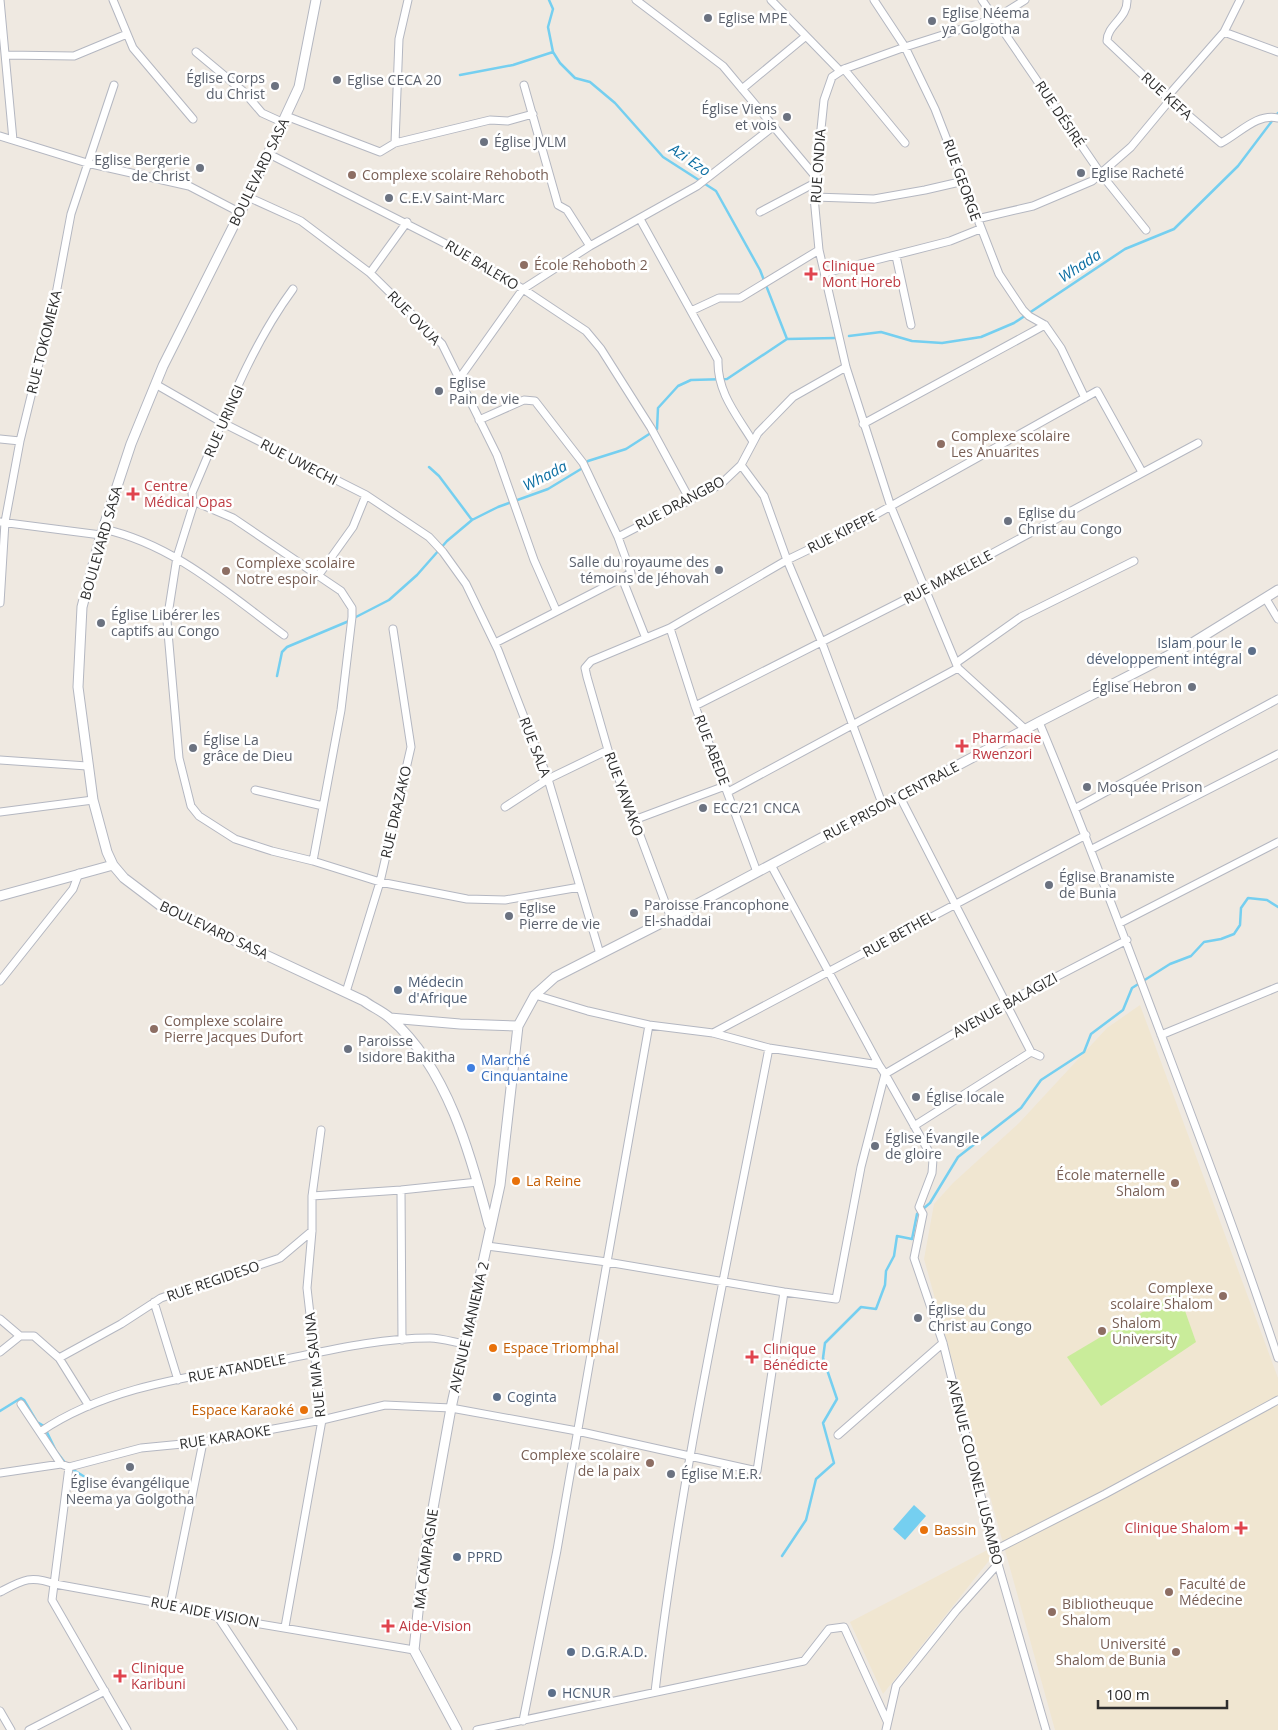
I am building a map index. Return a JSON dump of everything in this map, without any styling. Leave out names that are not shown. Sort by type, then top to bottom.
[{"type":"street","points":[[0,0],[13,140]]},
{"type":"street","points":[[113,0],[133,48],[193,118]]},
{"type":"street","name":"BOULEVARD SASA","points":[[316,0],[299,87],[269,154],[164,366],[131,444],[102,532],[82,607],[78,687],[87,766],[106,852],[113,865],[124,878],[160,906],[346,992],[390,1018],[415,1046],[441,1085],[462,1130],[490,1228]]},
{"type":"street","points":[[395,142],[399,39],[408,0]]},
{"type":"street","points":[[636,0],[723,66],[774,126],[815,180],[760,212]]},
{"type":"street","points":[[771,0],[842,70],[905,143]]},
{"type":"street","name":"RUE GEORGE","points":[[874,0],[905,47],[935,109],[999,274],[1026,313],[1045,325]]},
{"type":"street","name":"RUE DÉSIRÉ","points":[[982,0],[1101,174],[1146,230]]},
{"type":"street","points":[[842,70],[905,47],[996,18],[1025,0]]},
{"type":"street","name":"RUE KEFA","points":[[1127,0],[1127,8],[1107,34],[1107,41],[1221,144],[1240,133],[1259,117],[1270,116],[1278,118]]},
{"type":"street","points":[[977,219],[1033,206],[1092,181],[1101,174],[1131,146],[1224,32],[1240,0]]},
{"type":"street","points":[[1224,32],[1278,52]]},
{"type":"street","points":[[6,55],[74,56],[127,34]]},
{"type":"street","points":[[742,89],[806,36]]},
{"type":"street","points":[[196,52],[244,92],[262,113],[285,119],[380,152],[395,142],[490,120],[508,121],[533,114]]},
{"type":"street","name":"RUE ONDIA","points":[[842,70],[832,77],[824,100],[814,197],[819,250],[846,367],[863,424],[891,507],[957,666]]},
{"type":"street","name":"RUE TOKOMEKA","points":[[0,603],[2,522],[56,294],[71,214],[114,85]]},
{"type":"street","points":[[524,85],[558,205],[567,210],[590,246]]},
{"type":"street","points":[[459,379],[523,289],[590,246],[697,186],[774,126]]},
{"type":"street","points":[[1,138],[87,162],[189,186],[239,212]]},
{"type":"street","name":"RUE BALEKO","points":[[269,154],[407,222],[523,289],[586,332],[601,349],[653,432],[690,500]]},
{"type":"street","points":[[814,197],[874,199],[964,181]]},
{"type":"street","name":"RUE OVUA","points":[[248,197],[301,221],[370,273],[442,344],[497,455],[534,560],[556,610]]},
{"type":"street","points":[[640,218],[718,360],[717,375],[723,394],[752,440]]},
{"type":"street","points":[[370,273],[407,222]]},
{"type":"street","points":[[825,273],[950,241],[980,229]]},
{"type":"street","points":[[691,311],[719,298],[740,298],[819,250]]},
{"type":"street","points":[[896,256],[911,325]]},
{"type":"street","name":"RUE URINGI","points":[[293,289],[281,305],[233,397],[192,493],[193,501],[177,557],[167,621],[179,758],[191,806],[199,816],[235,839],[272,851],[314,860],[380,882],[467,899],[505,900],[580,887]]},
{"type":"street","points":[[863,424],[1045,325],[1061,348],[1085,398]]},
{"type":"street","name":"RUE DRANGBO","points":[[618,536],[721,484],[741,465],[752,440],[793,397],[846,367]]},
{"type":"street","name":"RUE UWECHI","points":[[157,385],[223,424],[366,495],[429,537],[443,552]]},
{"type":"street","name":"RUE KIPEPE","points":[[585,668],[591,661],[645,636],[670,628],[787,560],[891,507],[994,447],[1097,392],[1142,472]]},
{"type":"street","points":[[479,420],[524,400],[536,401],[584,465],[618,536],[631,573],[495,643]]},
{"type":"street","points":[[0,439],[20,441]]},
{"type":"street","name":"RUE MAKELELE","points":[[696,706],[924,590],[1116,489],[1142,472],[1198,443]]},
{"type":"street","points":[[741,465],[764,496],[883,806]]},
{"type":"street","points":[[318,576],[353,527],[366,495]]},
{"type":"street","points":[[193,501],[233,518],[341,591],[352,608],[341,710],[314,860]]},
{"type":"street","points":[[2,522],[121,533],[177,557],[284,634]]},
{"type":"street","name":"RUE SALA","points":[[443,552],[466,584],[495,643],[548,779],[600,954]]},
{"type":"street","points":[[634,820],[726,789],[853,726],[957,666],[1021,616],[1134,561]]},
{"type":"street","points":[[622,578],[645,636]]},
{"type":"street","name":"RUE PRISON CENTRALE","points":[[518,1026],[535,995],[555,978],[1039,722],[1189,645],[1278,590]]},
{"type":"street","points":[[1266,599],[1278,618]]},
{"type":"street","name":"RUE ABEDE","points":[[670,628],[696,706],[757,872]]},
{"type":"street","name":"RUE DRAZAKO","points":[[346,992],[380,882],[411,747],[393,629]]},
{"type":"street","points":[[957,666],[1026,729]]},
{"type":"street","name":"RUE YAWAKO","points":[[585,668],[608,750],[671,918]]},
{"type":"street","points":[[1076,808],[1278,700]]},
{"type":"street","points":[[1039,722],[1076,808],[1145,986],[1161,1035],[1250,1274],[1278,1358]]},
{"type":"street","points":[[505,807],[548,779],[608,750]]},
{"type":"street","points":[[1092,848],[1278,754]]},
{"type":"street","points":[[0,760],[87,766]]},
{"type":"street","points":[[255,790],[323,806]]},
{"type":"street","points":[[900,797],[1031,1052],[1040,1056]]},
{"type":"street","points":[[0,812],[93,800]]},
{"type":"street","name":"RUE BETHEL","points":[[712,1033],[828,974],[954,904],[1086,835]]},
{"type":"street","points":[[1120,923],[1278,842]]},
{"type":"street","name":"AVENUE COLONEL LUSAMBO","points":[[771,864],[828,974],[933,1159],[932,1173],[921,1210],[914,1258],[943,1343],[998,1564],[1046,1730]]},
{"type":"street","points":[[0,896],[113,865]]},
{"type":"street","points":[[0,981],[73,889],[79,873]]},
{"type":"street","name":"AVENUE BALAGIZI","points":[[885,1074],[1006,1003],[1127,940]]},
{"type":"street","points":[[1161,1035],[1278,988]]},
{"type":"street","points":[[535,995],[588,1011],[649,1025],[712,1033],[769,1048],[878,1065]]},
{"type":"street","name":"BOULEVARD SASA","points":[[390,1018],[460,1024],[518,1026]]},
{"type":"street","points":[[523,1721],[578,1431],[649,1025]]},
{"type":"street","name":"AVENUE MANIEMA 2","points":[[518,1026],[500,1185],[451,1408],[578,1431],[757,1470],[784,1292]]},
{"type":"street","points":[[655,1692],[663,1626],[692,1455],[769,1048]]},
{"type":"street","points":[[914,1126],[1031,1052]]},
{"type":"street","points":[[487,1246],[607,1262],[836,1299],[860,1167],[885,1074]]},
{"type":"street","name":"RUE MIA SAUNA","points":[[285,1627],[322,1420],[307,1288],[312,1231],[312,1196],[321,1130]]},
{"type":"street","points":[[312,1196],[401,1190],[478,1182]]},
{"type":"street","points":[[401,1190],[402,1340]]},
{"type":"street","name":"RUE REGIDESO","points":[[59,1358],[122,1324],[161,1298],[280,1258],[312,1231]]},
{"type":"street","points":[[154,1302],[178,1380]]},
{"type":"street","points":[[0,1319],[20,1336]]},
{"type":"street","points":[[0,1352],[20,1336],[34,1336],[59,1358],[89,1406]]},
{"type":"street","name":"RUE ATANDELE","points":[[44,1430],[89,1406],[156,1384],[315,1353],[402,1340],[433,1338],[464,1344]]},
{"type":"street","points":[[838,1435],[943,1343]]},
{"type":"street","points":[[995,1550],[1106,1494],[1176,1456],[1208,1436],[1278,1400]]},
{"type":"street","points":[[21,1404],[44,1430],[61,1464]]},
{"type":"street","name":"RUE KARAOKE","points":[[69,1467],[141,1448],[203,1442],[322,1420],[385,1405],[451,1408]]},
{"type":"street","name":"MA CAMPAGNE","points":[[414,1650],[423,1564],[451,1408]]},
{"type":"street","points":[[170,1605],[203,1442]]},
{"type":"street","points":[[0,1473],[61,1464],[69,1467],[52,1600],[127,1730]]},
{"type":"street","points":[[886,1730],[896,1686],[956,1610],[998,1564]]},
{"type":"street","name":"RUE AIDE VISION","points":[[0,1592],[24,1579],[40,1578],[55,1584],[170,1605],[218,1617],[414,1650]]},
{"type":"street","points":[[218,1617],[293,1730]]},
{"type":"street","points":[[477,1730],[804,1661],[829,1629],[844,1627],[887,1721]]},
{"type":"street","points":[[414,1650],[457,1730]]},
{"type":"street","points":[[29,1730],[105,1691]]},
{"type":"street","points":[[0,1711],[11,1730]]},
{"type":"shaded area","name":"Shalom University","points":[[1140,1005],[1278,1378],[1278,1730],[1055,1730],[924,1259],[934,1204],[953,1183],[1019,1123],[1107,1028]]},
{"type":"shaded area","points":[[993,1547],[995,1553],[883,1694],[850,1622]]},
{"type":"green space","points":[[1178,1291],[1196,1342],[1101,1406],[1067,1357]]},
{"type":"water","points":[[914,1505],[926,1516],[905,1540],[893,1529]]},
{"type":"waterway","name":"Azi Ezo","points":[[549,0],[553,9],[548,27],[553,52],[560,63],[575,78],[590,82],[615,103],[663,157],[716,191],[760,270],[787,339]]},
{"type":"waterway","points":[[460,75],[513,65],[553,52]]},
{"type":"waterway","name":"Whada","points":[[849,336],[881,332],[912,341],[942,343],[981,337],[1014,323],[1125,249],[1174,229],[1238,166],[1278,113]]},
{"type":"waterway","name":"Whada","points":[[354,618],[389,600],[417,575],[447,541],[472,520],[498,507],[548,489],[581,469],[588,461],[626,449],[657,429],[658,408],[678,386],[691,380],[727,379],[787,339],[836,338]]},
{"type":"waterway","points":[[429,467],[439,476],[472,520]]},
{"type":"waterway","name":"Whada","points":[[277,676],[282,652],[287,647],[349,621]]},
{"type":"waterway","points":[[782,1556],[806,1520],[816,1479],[834,1463],[823,1423],[837,1399],[823,1358],[825,1343],[861,1307],[876,1309],[885,1285],[886,1271],[894,1256],[897,1236],[912,1239],[917,1214],[930,1203],[958,1157],[1021,1108],[1041,1080],[1084,1052],[1091,1034],[1123,1010],[1132,988],[1170,964],[1191,956],[1204,942],[1234,934],[1240,925],[1241,908],[1248,898],[1267,900],[1278,907]]},
{"type":"waterway","points":[[0,1411],[21,1398],[24,1400],[37,1422],[44,1426],[56,1451],[66,1464]]},
{"type":"waterway","points":[[72,1469],[101,1487]]},
{"type":"place","name":"Eglise MPE","points":[[708,18]]},
{"type":"place","name":"Eglise Néema ya Golgotha","points":[[932,21]]},
{"type":"place","name":"Eglise CECA 20","points":[[337,80]]},
{"type":"place","name":"Église Corps du Christ","points":[[275,86]]},
{"type":"place","name":"Église Viens et vois","points":[[787,117]]},
{"type":"place","name":"Église JVLM","points":[[484,142]]},
{"type":"place","name":"Eglise Bergerie de Christ","points":[[200,168]]},
{"type":"place","name":"Eglise Racheté","points":[[1081,173]]},
{"type":"place","name":"Complexe scolaire Rehoboth","points":[[352,175]]},
{"type":"place","name":"C.E.V Saint-Marc","points":[[389,198]]},
{"type":"place","name":"École Rehoboth 2","points":[[524,265]]},
{"type":"place","name":"Clinique Mont Horeb","points":[[811,274]]},
{"type":"place","name":"Eglise Pain de vie","points":[[439,391]]},
{"type":"place","name":"Complexe scolaire Les Anuarites","points":[[941,444]]},
{"type":"place","name":"Centre Médical Opas","points":[[133,494]]},
{"type":"place","name":"Eglise du Christ au Congo","points":[[1008,521]]},
{"type":"place","name":"Salle du royaume des témoins de Jéhovah","points":[[719,570]]},
{"type":"place","name":"Complexe scolaire Notre espoir","points":[[226,571]]},
{"type":"place","name":"Église Libérer les captifs au Congo","points":[[101,623]]},
{"type":"place","name":"Islam pour le développement intégral","points":[[1252,651]]},
{"type":"place","name":"Église Hebron","points":[[1192,687]]},
{"type":"place","name":"Pharmacie Rwenzori","points":[[962,746]]},
{"type":"place","name":"Église La grâce de Dieu","points":[[193,748]]},
{"type":"place","name":"Mosquée Prison","points":[[1087,787]]},
{"type":"place","name":"ECC/21 CNCA","points":[[703,808]]},
{"type":"place","name":"Église Branamiste de Bunia","points":[[1049,885]]},
{"type":"place","name":"Paroisse Francophone El-shaddai","points":[[634,913]]},
{"type":"place","name":"Eglise Pierre de vie","points":[[509,916]]},
{"type":"place","name":"Médecin d'Afrique","points":[[398,990]]},
{"type":"place","name":"Complexe scolaire Pierre Jacques Dufort","points":[[154,1029]]},
{"type":"place","name":"Paroisse Isidore Bakitha","points":[[348,1049]]},
{"type":"place","name":"Marché Cinquantaine","points":[[471,1068]]},
{"type":"place","name":"Église locale","points":[[916,1097]]},
{"type":"place","name":"Église Évangile de gloire","points":[[875,1146]]},
{"type":"place","name":"La Reine","points":[[516,1181]]},
{"type":"place","name":"École maternelle Shalom","points":[[1175,1183]]},
{"type":"place","name":"Complexe scolaire Shalom","points":[[1223,1296]]},
{"type":"place","name":"Église du Christ au Congo","points":[[918,1318]]},
{"type":"place","name":"Shalom University","points":[[1102,1331]]},
{"type":"place","name":"Espace Triomphal","points":[[493,1348]]},
{"type":"place","name":"Clinique Bénédicte","points":[[752,1357]]},
{"type":"place","name":"Coginta","points":[[497,1397]]},
{"type":"place","name":"Espace Karaoké","points":[[304,1410]]},
{"type":"place","name":"Complexe scolaire de la paix","points":[[650,1463]]},
{"type":"place","name":"Église évangélique Neema ya Golgotha","points":[[130,1467]]},
{"type":"place","name":"Église M.E.R.","points":[[671,1474]]},
{"type":"place","name":"Clinique Shalom","points":[[1241,1528]]},
{"type":"place","name":"Bassin","points":[[924,1530]]},
{"type":"place","name":"PPRD","points":[[457,1557]]},
{"type":"place","name":"Faculté de Médecine","points":[[1169,1592]]},
{"type":"place","name":"Bibliotheuque Shalom","points":[[1052,1612]]},
{"type":"place","name":"Aide-Vision","points":[[388,1626]]},
{"type":"place","name":"D.G.R.A.D.","points":[[571,1652]]},
{"type":"place","name":"Université Shalom de Bunia","points":[[1176,1652]]},
{"type":"place","name":"Clinique Karibuni","points":[[120,1676]]},
{"type":"place","name":"HCNUR","points":[[552,1693]]}]
